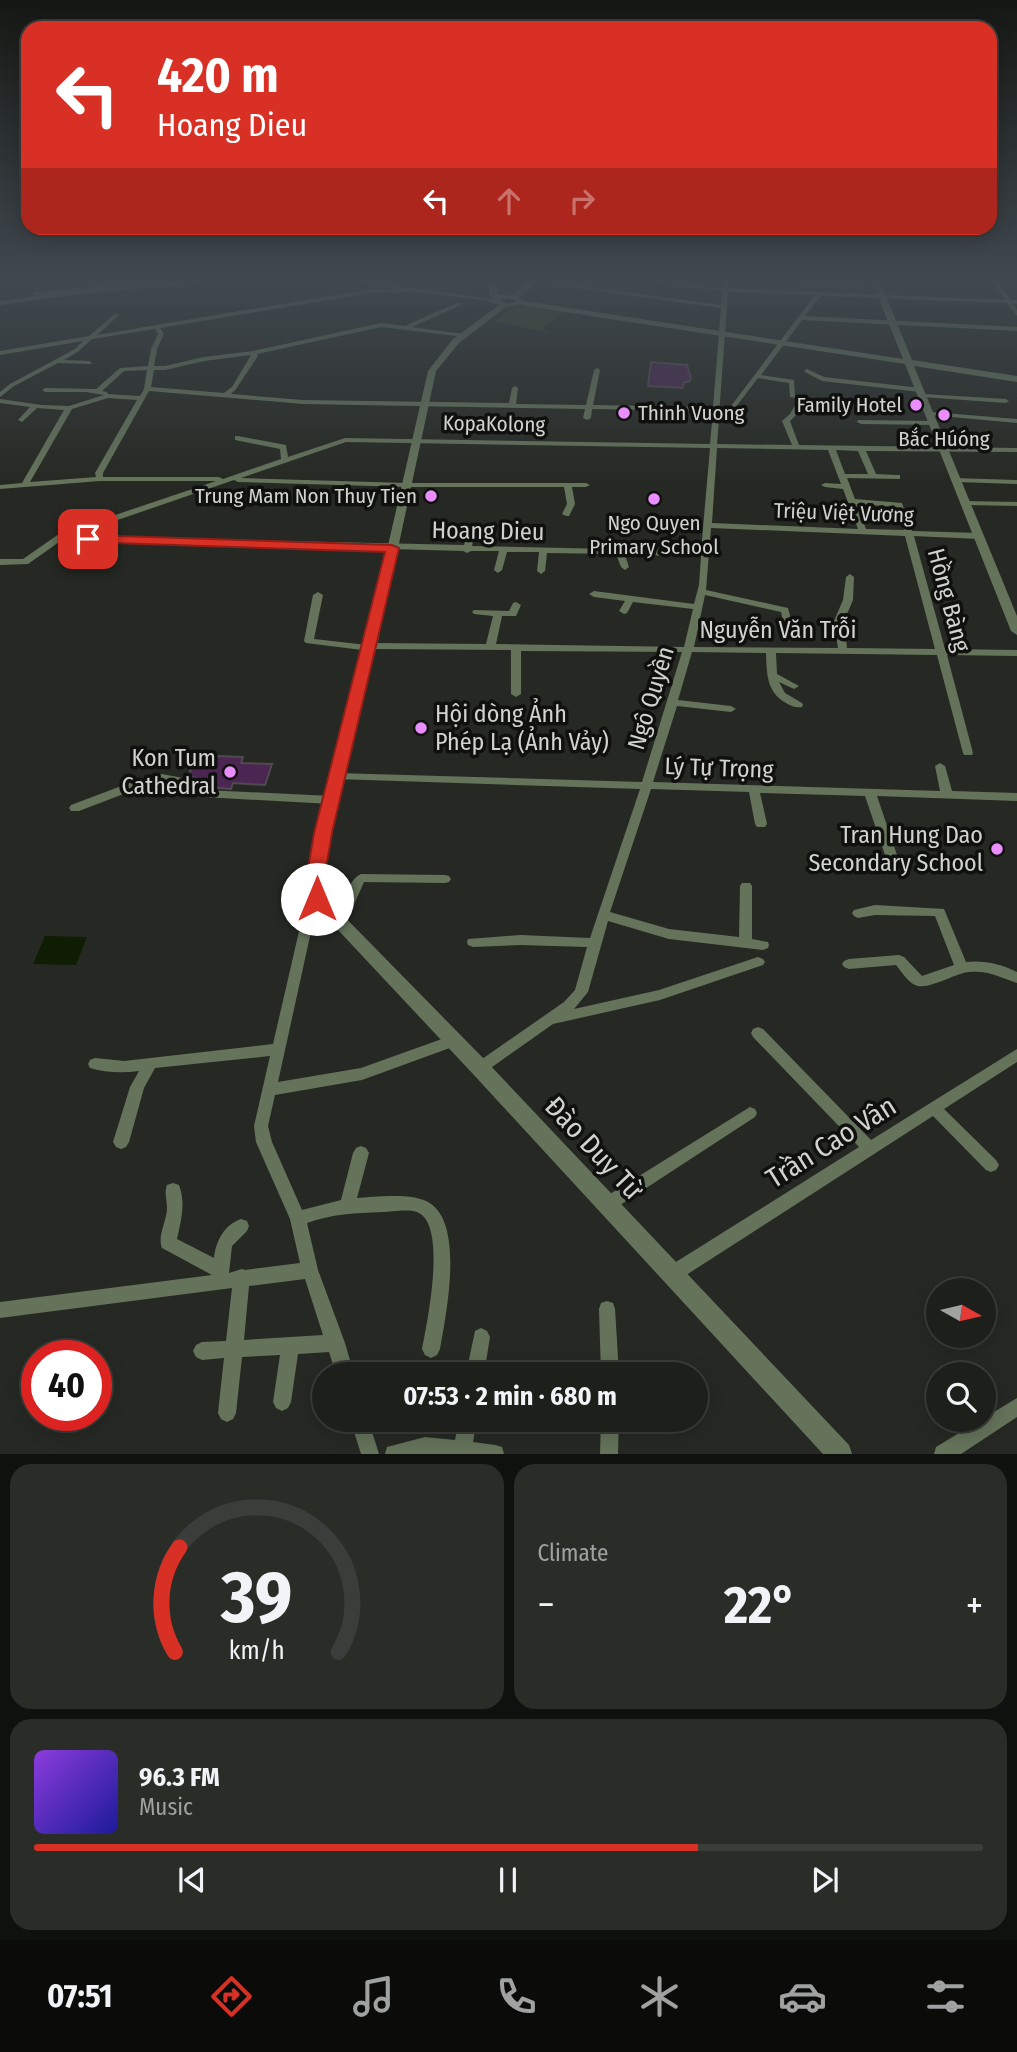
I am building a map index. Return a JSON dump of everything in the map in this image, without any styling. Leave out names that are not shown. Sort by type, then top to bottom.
[{"type":"street","points":[[0,353],[35,347]]},
{"type":"street","points":[[0,395],[12,385],[78,347]]},
{"type":"street","points":[[100,479],[99,473],[147,389],[156,347]]},
{"type":"street","points":[[99,391],[122,369],[152,369],[281,347]]},
{"type":"street","points":[[75,808],[159,779],[184,781],[202,793],[331,800],[370,647],[432,372],[452,347]]},
{"type":"street","name":"Ngô Quyền","points":[[480,1068],[569,1006],[581,992],[688,650],[702,592],[721,347]]},
{"type":"street","points":[[147,389],[303,402],[587,406],[727,415],[777,347]]},
{"type":"street","points":[[805,347],[1017,379]]},
{"type":"street","points":[[903,347],[1017,631]]},
{"type":"street","points":[[207,350],[211,358]]},
{"type":"street","points":[[226,395],[244,374],[255,356],[253,353]]},
{"type":"street","points":[[57,361],[89,363]]},
{"type":"street","points":[[586,418],[597,370]]},
{"type":"street","points":[[807,371],[822,379],[1006,401]]},
{"type":"street","points":[[754,376],[792,382],[793,397]]},
{"type":"street","points":[[863,393],[868,384]]},
{"type":"street","points":[[512,405],[515,388]]},
{"type":"street","points":[[45,390],[99,391],[108,396]]},
{"type":"street","points":[[0,401],[69,408],[108,396],[142,398]]},
{"type":"street","points":[[22,420],[36,406]]},
{"type":"street","points":[[24,486],[69,408]]},
{"type":"street","points":[[796,408],[793,415],[786,419],[796,447]]},
{"type":"street","points":[[862,432],[858,420],[1017,421]]},
{"type":"street","points":[[238,438],[284,447],[285,460]]},
{"type":"street","name":"KopaKolong","points":[[0,562],[25,562],[52,541],[336,441],[1017,450]]},
{"type":"street","points":[[831,448],[863,531]]},
{"type":"street","points":[[861,449],[873,476]]},
{"type":"street","points":[[843,476],[897,477]]},
{"type":"street","points":[[0,487],[100,479],[407,485],[586,485]]},
{"type":"street","points":[[957,480],[1017,482]]},
{"type":"street","points":[[566,514],[571,505],[568,485]]},
{"type":"street","points":[[825,485],[847,487]]},
{"type":"street","name":"Hồng Bàng","points":[[852,501],[897,503],[909,533],[968,753]]},
{"type":"street","points":[[967,503],[1017,504]]},
{"type":"street","name":"Triệu Việt Vương","points":[[708,525],[979,536]]},
{"type":"street","points":[[467,550],[471,531],[482,526]]},
{"type":"street","name":"Hoang Dieu","points":[[60,538],[705,554]]},
{"type":"street","points":[[498,570],[503,551]]},
{"type":"street","points":[[541,571],[543,551]]},
{"type":"street","points":[[620,553],[625,567]]},
{"type":"street","points":[[843,651],[839,621],[848,600],[850,576]]},
{"type":"street","points":[[702,592],[785,610],[787,623]]},
{"type":"street","points":[[594,594],[698,607]]},
{"type":"street","name":"Nguyễn Văn Trỗi","points":[[318,596],[309,641],[370,647],[1017,653]]},
{"type":"street","points":[[624,611],[630,599]]},
{"type":"street","points":[[477,612],[513,614],[516,604]]},
{"type":"street","points":[[489,648],[498,613]]},
{"type":"street","points":[[516,648],[516,694]]},
{"type":"street","points":[[771,651],[776,692],[782,699],[799,705]]},
{"type":"street","points":[[773,676],[794,686]]},
{"type":"street","points":[[672,702],[731,709]]},
{"type":"street","points":[[940,766],[947,795]]},
{"type":"street","name":"Lý Tự Trọng","points":[[336,776],[1017,797]]},
{"type":"street","points":[[754,790],[761,824]]},
{"type":"street","points":[[870,793],[891,855]]},
{"type":"street","name":"Đào Duy Từ","points":[[331,800],[315,880],[317,899],[324,908],[674,1273],[840,1454]]},
{"type":"street","points":[[340,924],[361,878],[445,879]]},
{"type":"street","points":[[745,943],[746,886]]},
{"type":"street","points":[[324,908],[311,917],[306,927],[261,1126],[264,1142],[298,1219],[310,1270],[342,1362]]},
{"type":"street","points":[[858,913],[875,910],[940,912],[961,967]]},
{"type":"street","points":[[603,915],[669,934],[763,944]]},
{"type":"street","points":[[473,942],[520,940],[595,943]]},
{"type":"street","points":[[849,964],[899,960],[919,981],[961,967],[998,968],[1017,978]]},
{"type":"street","points":[[548,1020],[660,995],[758,962]]},
{"type":"street","points":[[758,1032],[870,1149]]},
{"type":"street","points":[[269,1090],[362,1074],[453,1041]]},
{"type":"street","points":[[95,1064],[124,1067],[279,1049]]},
{"type":"street","name":"Trần Cao Vân","points":[[674,1273],[1017,1055]]},
{"type":"street","points":[[121,1142],[137,1087],[150,1063]]},
{"type":"street","points":[[934,1108],[991,1165]]},
{"type":"street","points":[[608,1204],[750,1113]]},
{"type":"street","points":[[347,1205],[361,1153]]},
{"type":"street","points":[[173,1190],[175,1210],[168,1242],[220,1275]]},
{"type":"street","points":[[298,1219],[323,1209],[347,1205],[416,1205],[434,1217],[442,1253],[442,1271],[431,1349]]},
{"type":"street","points":[[220,1275],[223,1244],[228,1236],[241,1226]]},
{"type":"street","points":[[0,1310],[220,1275],[242,1278],[310,1270]]},
{"type":"street","points":[[227,1413],[242,1278]]},
{"type":"street","points":[[607,1309],[609,1362]]},
{"type":"street","points":[[477,1362],[481,1337]]},
{"type":"street","points":[[202,1351],[336,1343]]},
{"type":"street","points":[[282,1402],[290,1346]]},
{"type":"street","points":[[943,1454],[1017,1407]]},
{"type":"street","points":[[363,1432],[370,1454]]},
{"type":"street","points":[[462,1452],[466,1432]]},
{"type":"street","points":[[609,1454],[610,1432]]},
{"type":"street","points":[[394,1454],[425,1446],[495,1454]]},
{"type":"shaded area","points":[[45,936],[87,937],[76,965],[33,964]]},
{"type":"building","points":[[651,362],[687,365],[691,378],[689,382],[684,382],[683,388],[648,386]]},
{"type":"building","name":"Kon Tum Cathedral","points":[[216,756],[243,757],[241,763],[272,764],[265,785],[233,783],[231,789],[206,787],[207,780],[188,776],[193,764],[213,765]]},
{"type":"place","name":"Family Hotel","points":[[916,405]]},
{"type":"place","name":"Thinh Vuong","points":[[624,413]]},
{"type":"place","name":"Bắc Húóng","points":[[944,415]]},
{"type":"place","name":"Trung Mam Non Thuy Tien","points":[[431,496]]},
{"type":"place","name":"Ngo Quyen Primary School","points":[[654,499]]},
{"type":"place","name":"Hội dòng Ảnh Phép Lạ (Ảnh Vảy)","points":[[421,728]]},
{"type":"place","name":"Kon Tum Cathedral","points":[[230,772]]},
{"type":"place","name":"Tran Hung Dao Secondary School","points":[[997,849]]},
{"type":"route","points":[[88,539],[392,548],[370,648],[344,741],[323,833],[315,880],[317,899]]}]
